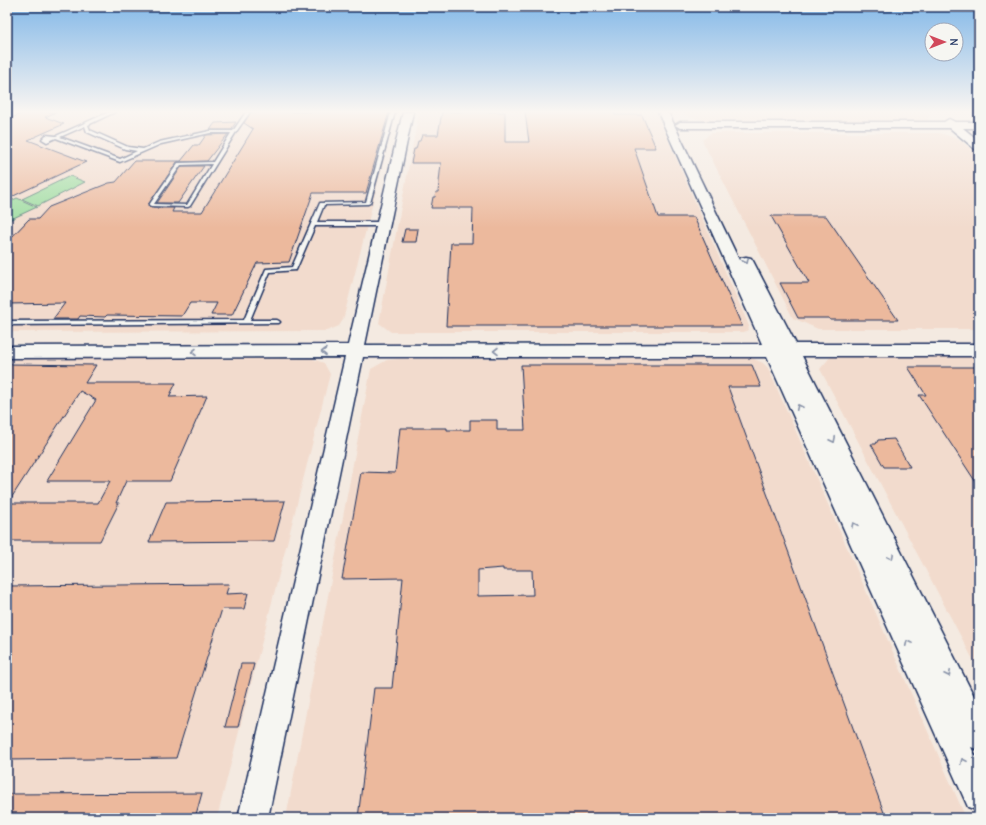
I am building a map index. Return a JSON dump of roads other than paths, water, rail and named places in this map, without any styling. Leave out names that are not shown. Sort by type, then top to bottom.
[{"type":"street","points":[[253,818],[400,150]]},
{"type":"street","points":[[682,150],[778,345],[979,736]]},
{"type":"street","points":[[692,150],[979,796]]},
{"type":"street","points":[[778,345],[979,339]]},
{"type":"street","points":[[7,340],[356,346]]},
{"type":"street","points":[[7,352],[356,346],[778,345],[979,350]]},
{"type":"lane","points":[[92,150],[120,161],[141,150]]},
{"type":"lane","points":[[214,163],[180,164],[150,205],[188,206],[222,150]]},
{"type":"lane","points":[[246,322],[268,270],[294,269],[322,204],[368,203],[382,150]]},
{"type":"lane","points":[[314,224],[384,224]]},
{"type":"lane","points":[[7,323],[276,322]]}]
